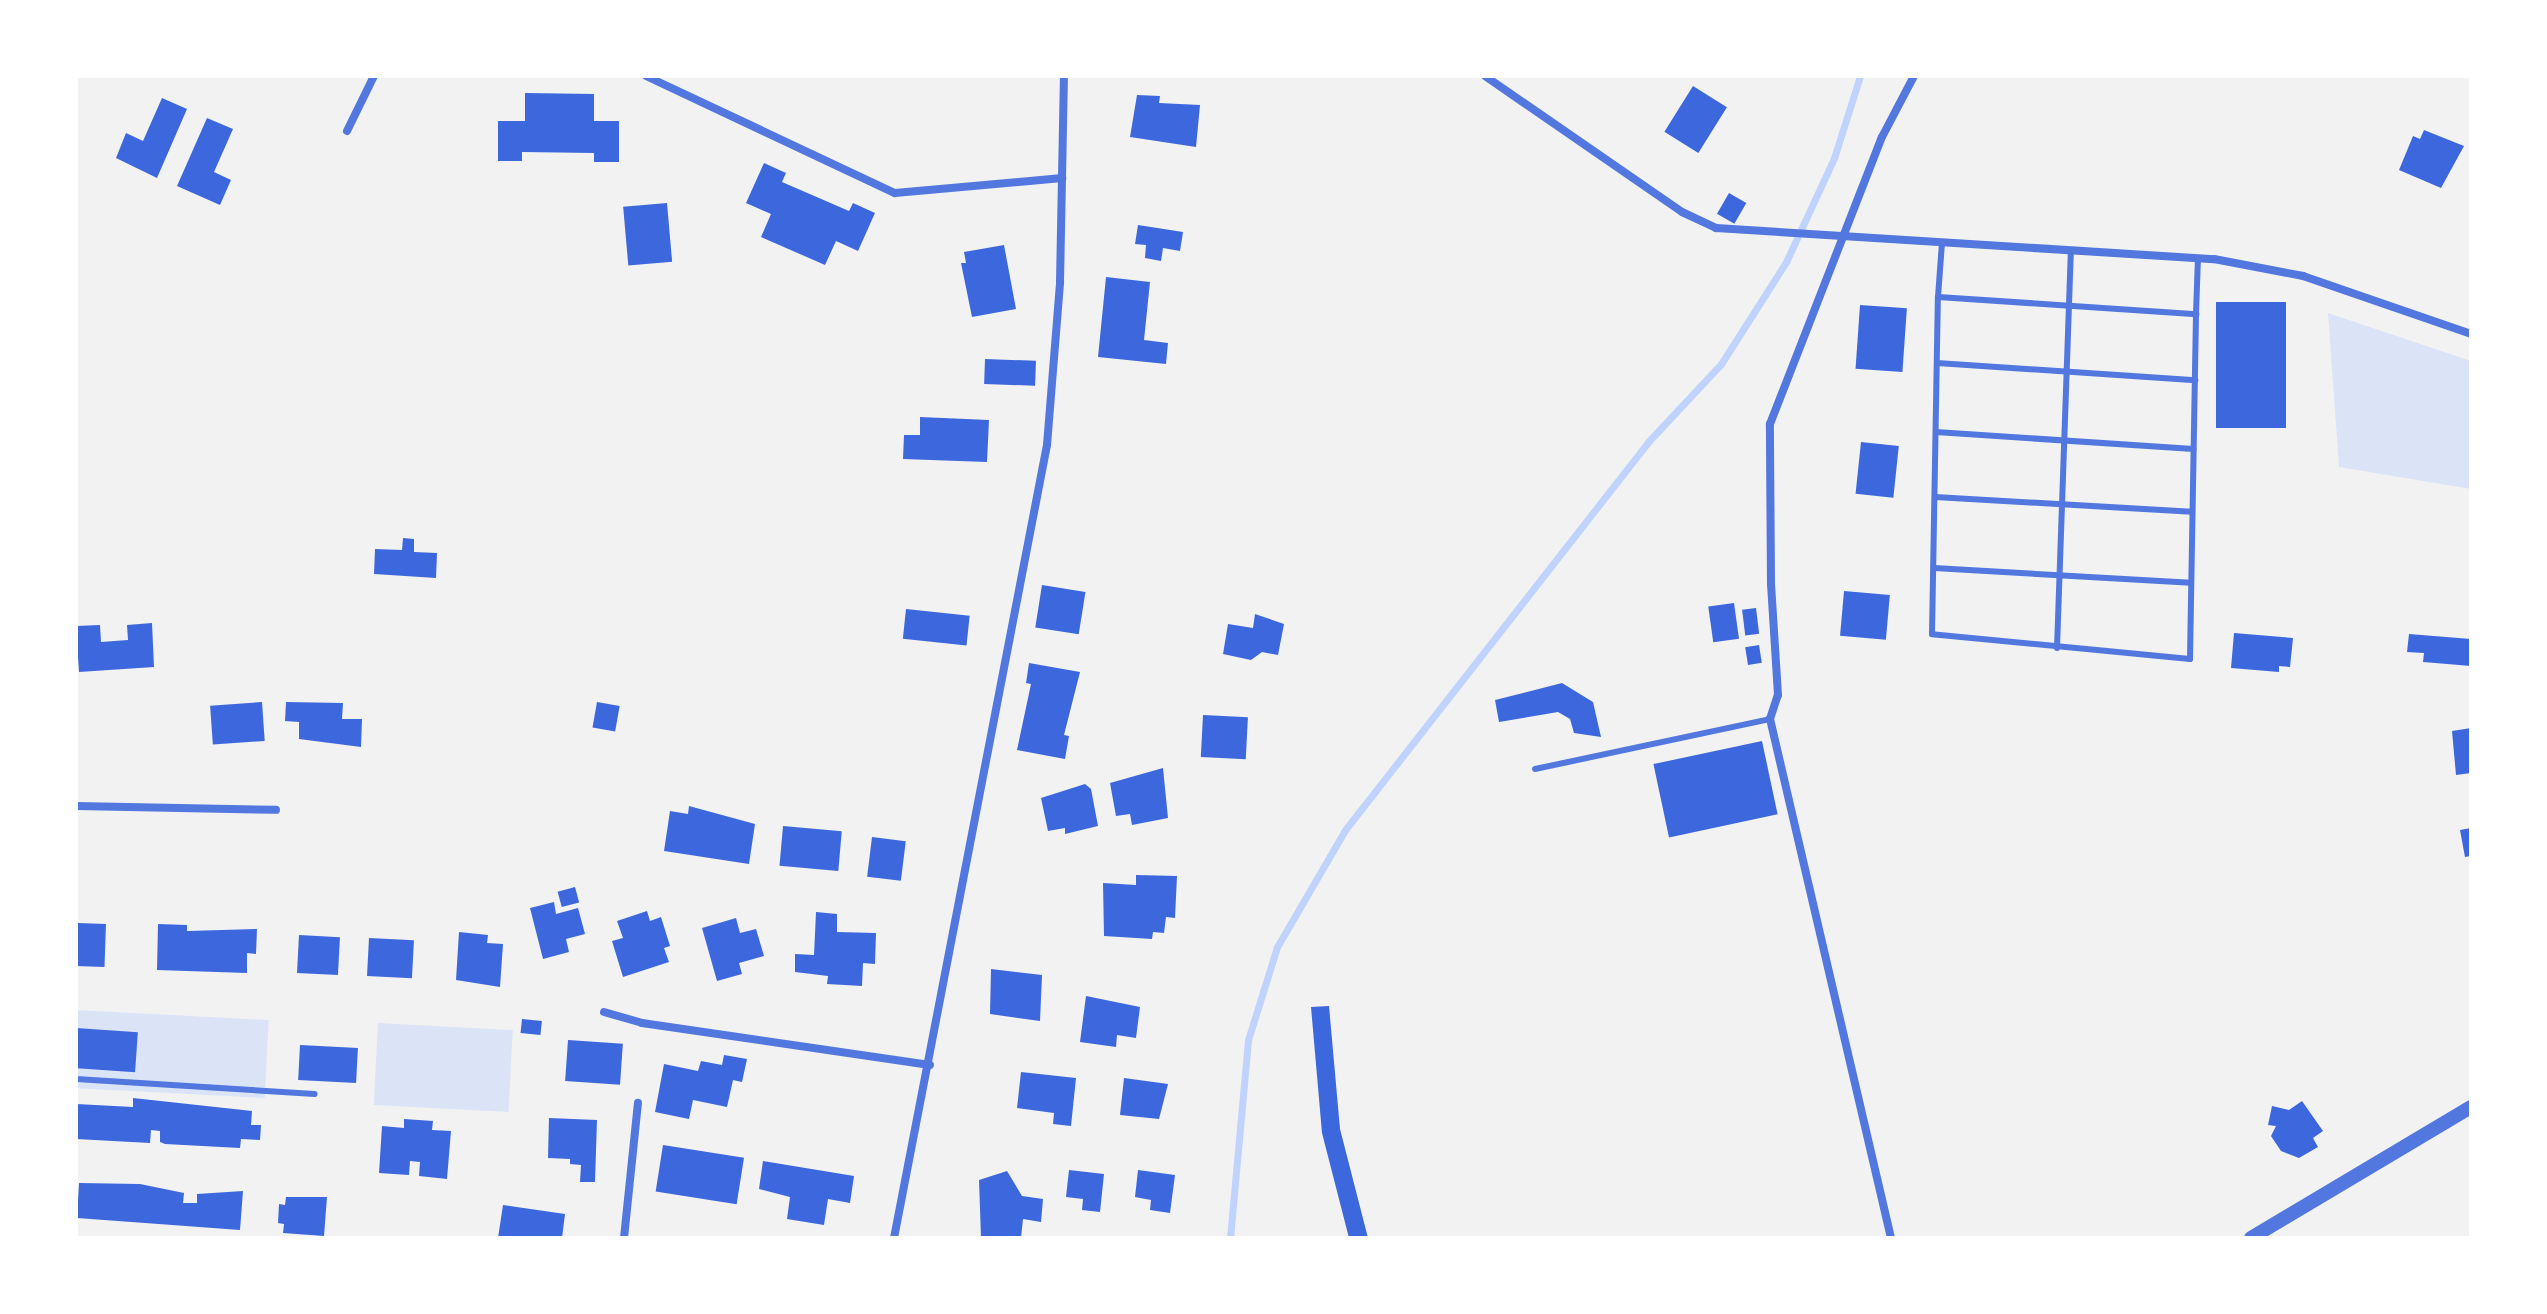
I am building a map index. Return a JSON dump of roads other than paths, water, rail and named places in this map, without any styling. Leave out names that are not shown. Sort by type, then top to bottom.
[{"type":"street","points":[[347,131],[374,76]]},
{"type":"street","points":[[646,76],[895,193],[1062,178]]},
{"type":"street","points":[[894,1238],[930,1065],[1047,445],[1060,282],[1064,76]]},
{"type":"street","points":[[1485,76],[1682,212],[1716,228],[2198,258],[2303,276],[2471,334]]},
{"type":"street","points":[[1891,1238],[1770,719],[1778,695],[1771,585],[1770,424],[1882,137],[1914,76]]},
{"type":"street","points":[[76,806],[276,810]]},
{"type":"street","points":[[604,1012],[642,1023],[930,1065]]},
{"type":"street","points":[[624,1238],[638,1103]]},
{"type":"street","points":[[2251,1238],[2471,1107]]},
{"type":"lane","points":[[1942,243],[1938,297],[1932,634],[2190,659],[2198,258]]},
{"type":"lane","points":[[2057,648],[2071,250]]},
{"type":"lane","points":[[1938,297],[2196,314]]},
{"type":"lane","points":[[1937,363],[2195,380]]},
{"type":"lane","points":[[1936,432],[2193,449]]},
{"type":"lane","points":[[1935,497],[2192,512]]},
{"type":"lane","points":[[1934,568],[2191,583]]},
{"type":"lane","points":[[1535,769],[1770,719]]},
{"type":"lane","points":[[76,1079],[315,1094]]},
{"type":"waterway","points":[[1230,1238],[1248,1040],[1277,947],[1345,830],[1648,442],[1721,364],[1786,262],[1834,158],[1860,76]]}]
